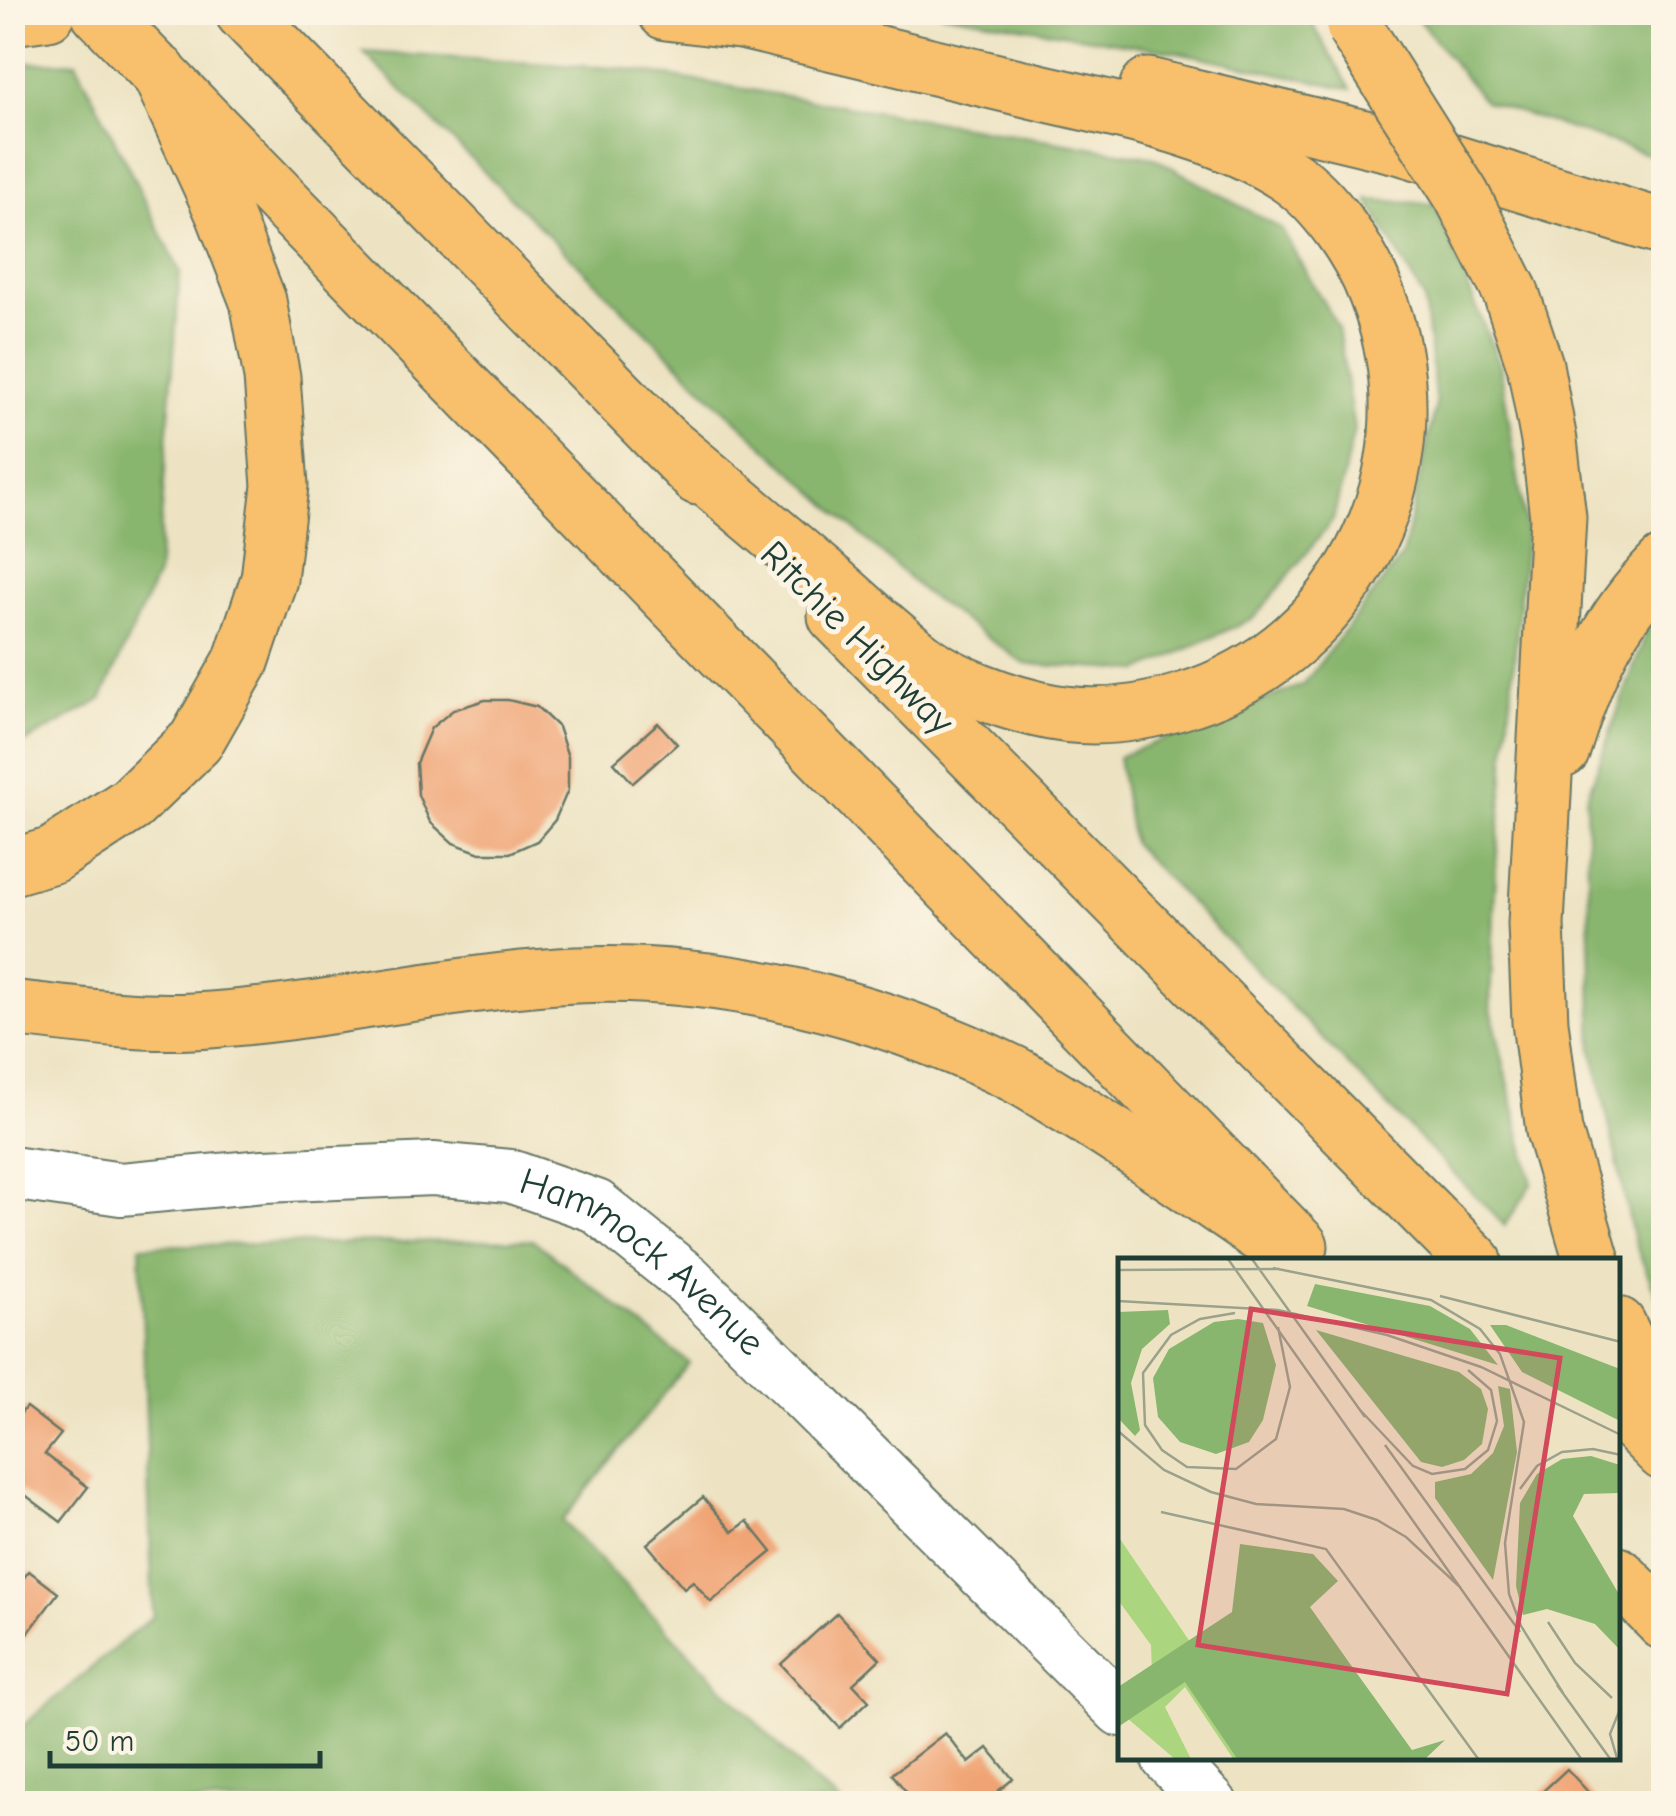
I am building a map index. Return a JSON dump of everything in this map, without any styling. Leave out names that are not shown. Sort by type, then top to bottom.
[{"type":"main road","points":[[99,12],[1311,1258]]},
{"type":"main road","name":"Ritchie Highway","points":[[243,12],[1471,1258]]},
{"type":"main road","points":[[666,12],[1057,66],[1263,111],[1402,147],[1664,228]]},
{"type":"main road","points":[[1348,19],[1462,196],[1511,292],[1535,365],[1550,440],[1558,517],[1536,924],[1540,1022],[1554,1130],[1591,1258]]},
{"type":"main road","points":[[664,442],[928,664],[986,692],[1038,710],[1096,717],[1155,710],[1217,691],[1265,663],[1308,629],[1340,590],[1369,542],[1390,481],[1398,436],[1397,383],[1388,323],[1365,264],[1336,223],[1291,177],[1226,145],[1150,118],[738,20]]},
{"type":"main road","points":[[12,867],[53,855],[131,804],[196,741],[241,662],[269,580],[280,486],[272,377],[258,301],[224,214],[159,72]]},
{"type":"main road","points":[[1541,820],[1577,703],[1603,640],[1643,585],[1664,564]]},
{"type":"main road","points":[[12,1008],[191,1021],[576,976],[659,976],[749,987],[846,1009],[922,1034],[1010,1072],[1106,1130],[1294,1258]]},
{"type":"main road","points":[[1621,1331],[1640,1371],[1664,1406]]},
{"type":"main road","points":[[1621,1410],[1664,1452]]},
{"type":"main road","points":[[1621,1578],[1664,1622]]},
{"type":"street","name":"Hammock Avenue","points":[[12,1173],[122,1189],[264,1176],[432,1168],[510,1176],[596,1206],[689,1282],[1118,1707]]},
{"type":"street","points":[[1171,1761],[1212,1804]]},
{"type":"green space","points":[[941,13],[1297,13],[1313,25],[1351,89],[1183,53]]},
{"type":"green space","points":[[1413,13],[1663,13],[1663,159],[1484,101]]},
{"type":"green space","points":[[363,52],[625,69],[1155,158],[1281,229],[1338,328],[1354,430],[1333,520],[1255,617],[1140,671],[1025,664],[926,594],[722,407]]},
{"type":"green space","points":[[76,62],[180,272],[157,575],[101,700],[13,749],[13,63]]},
{"type":"green space","points":[[1368,200],[1434,204],[1500,365],[1526,529],[1496,864],[1490,1005],[1532,1184],[1505,1226],[1132,843],[1118,757],[1303,685],[1402,556],[1436,405],[1424,299]]},
{"type":"green space","points":[[1663,615],[1663,1311],[1634,1241],[1593,1049],[1586,799],[1648,628]]},
{"type":"green space","points":[[533,1240],[689,1363],[562,1521],[810,1778],[841,1803],[13,1803],[13,1734],[153,1616],[140,1246]]},
{"type":"building","points":[[485,700],[508,700],[537,707],[558,727],[568,757],[568,790],[555,820],[537,841],[510,853],[480,853],[453,843],[430,822],[418,795],[416,763],[431,728],[453,710]]},
{"type":"building","points":[[658,723],[677,744],[633,783],[614,762]]},
{"type":"building","points":[[26,1407],[61,1434],[45,1454],[88,1487],[61,1522],[12,1485],[12,1424]]},
{"type":"building","points":[[703,1497],[733,1532],[747,1521],[772,1552],[711,1602],[693,1581],[684,1588],[647,1544]]},
{"type":"building","points":[[12,1558],[22,1571],[14,1584],[17,1586],[29,1571],[58,1593],[18,1647],[12,1643]]},
{"type":"building","points":[[837,1613],[880,1659],[853,1684],[869,1701],[840,1728],[781,1664]]},
{"type":"building","points":[[945,1733],[969,1763],[988,1748],[1013,1779],[982,1804],[916,1804],[892,1774]]},
{"type":"building","points":[[1567,1769],[1599,1804],[1529,1804]]}]
